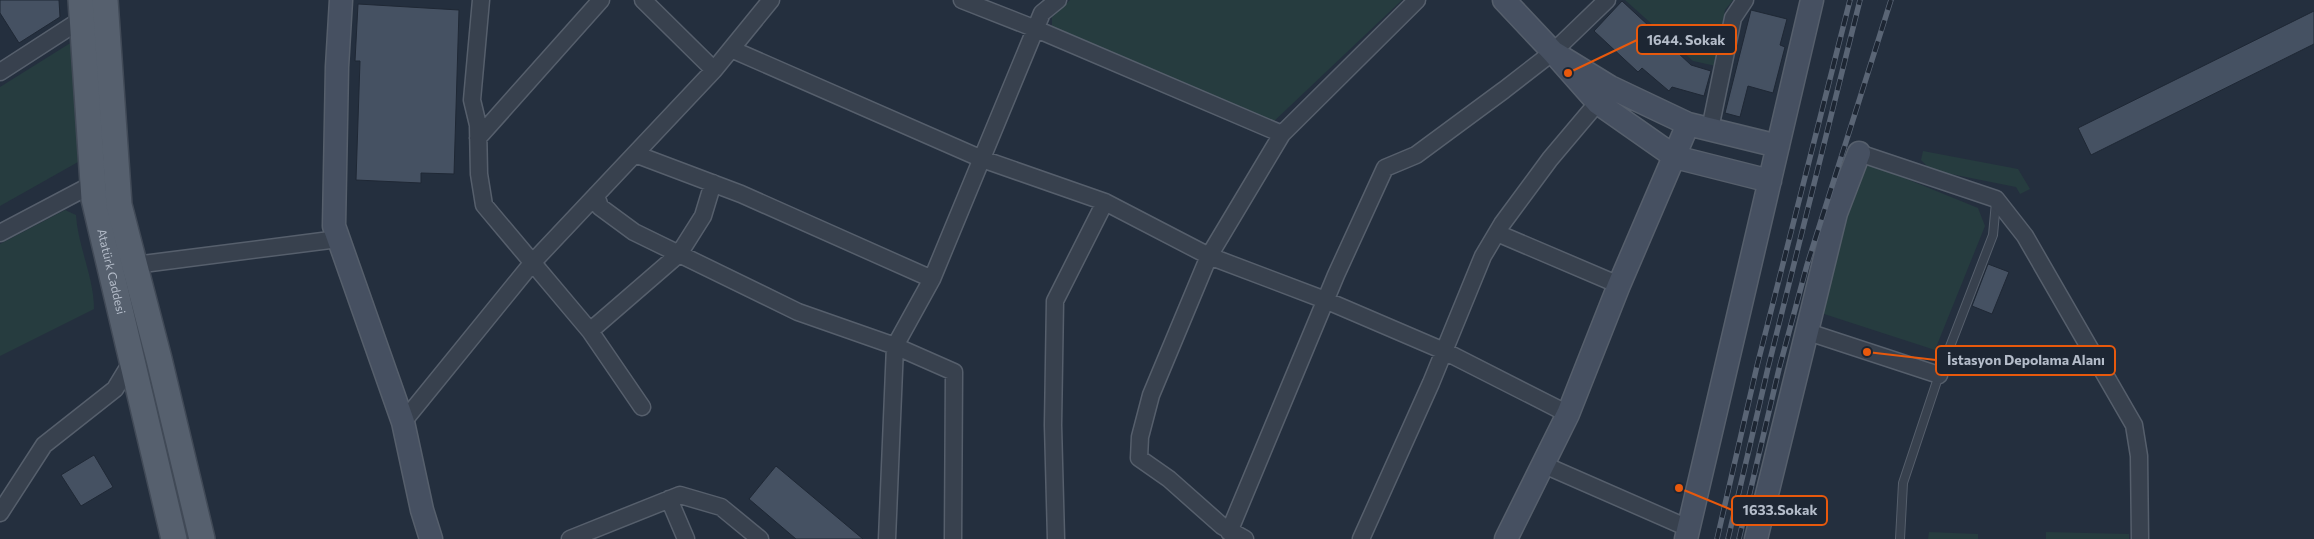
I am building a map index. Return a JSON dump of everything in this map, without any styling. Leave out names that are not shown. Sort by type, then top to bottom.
[{"type":"main road","points":[[105,0],[119,205],[202,539]]},
{"type":"main road","name":"Atatürk Caddesi","points":[[81,10],[94,199],[174,539]]},
{"type":"street","points":[[341,0],[337,68],[334,226],[404,422],[422,510],[431,539]]},
{"type":"street","points":[[481,0],[472,100],[478,124],[478,174],[484,205],[590,332],[642,407]]},
{"type":"street","points":[[478,138],[602,0]]},
{"type":"street","points":[[643,0],[714,70]]},
{"type":"street","points":[[404,422],[533,262],[714,70],[770,0]]},
{"type":"street","points":[[962,0],[1036,29],[1282,134]]},
{"type":"street","points":[[888,539],[895,346],[932,279],[1042,14],[1058,0]]},
{"type":"street","points":[[1245,539],[1229,532],[1169,479],[1139,458],[1140,437],[1151,395],[1209,256],[1282,134],[1417,0]]},
{"type":"street","points":[[1504,0],[1553,52],[1674,157],[1770,181]]},
{"type":"street","points":[[1229,532],[1325,300],[1386,168],[1416,155],[1553,52],[1607,0]]},
{"type":"street","points":[[1710,129],[1733,18],[1745,0]]},
{"type":"street","points":[[1542,464],[1687,533],[1812,0]]},
{"type":"street","points":[[0,72],[81,10]]},
{"type":"street","points":[[731,48],[982,160],[1105,202],[1209,256],[1325,300],[1444,351],[1568,414]]},
{"type":"street","points":[[1604,95],[1688,124],[1778,146]]},
{"type":"street","points":[[1361,539],[1444,351],[1483,256],[1496,233],[1550,160],[1604,95]]},
{"type":"street","points":[[1506,539],[1568,414],[1619,285],[1688,124]]},
{"type":"street","points":[[1756,539],[1836,213],[1859,153],[1996,199],[2025,236],[2134,424],[2139,456],[2140,539]]},
{"type":"street","points":[[634,154],[713,183],[932,279]]},
{"type":"street","points":[[590,332],[680,254],[703,216],[713,183]]},
{"type":"street","points":[[0,233],[93,184]]},
{"type":"street","points":[[596,195],[600,207],[634,232],[798,312],[895,346],[954,372],[953,539]]},
{"type":"street","points":[[1056,539],[1053,425],[1055,302],[1105,202]]},
{"type":"street","points":[[1496,233],[1619,285]]},
{"type":"street","points":[[114,283],[135,265],[338,239]]},
{"type":"street","points":[[1808,332],[1939,375]]},
{"type":"street","points":[[0,513],[44,445],[115,389],[132,361]]},
{"type":"street","points":[[570,539],[680,495],[721,507],[760,539]]},
{"type":"street","points":[[669,500],[686,539]]},
{"type":"lane","points":[[1900,539],[1903,483],[1939,375],[1993,235],[1996,199]]},
{"type":"green space","points":[[1070,0],[1402,0],[1271,124],[1052,30],[1052,17]]},
{"type":"green space","points":[[1625,0],[1733,0],[1725,10],[1716,66],[1693,61]]},
{"type":"green space","points":[[72,42],[78,162],[0,206],[0,87]]},
{"type":"green space","points":[[1923,151],[2018,169],[2030,189],[2020,194],[2016,187],[1931,170],[1921,160]]},
{"type":"green space","points":[[1870,164],[1978,208],[1985,226],[1935,350],[1821,313],[1857,170]]},
{"type":"green space","points":[[65,210],[76,215],[77,227],[91,285],[94,309],[0,356],[0,244]]},
{"type":"green space","points":[[1929,532],[1978,534],[1978,539],[1928,539]]},
{"type":"green space","points":[[2046,532],[2129,534],[2129,539],[2046,539]]},
{"type":"building","points":[[0,0],[59,0],[60,17],[19,43],[0,13]]},
{"type":"building","points":[[1622,1],[1691,65],[1711,71],[1704,96],[1672,87],[1669,91],[1642,68],[1638,72],[1594,31]]},
{"type":"building","points":[[358,4],[459,10],[454,174],[421,173],[421,183],[356,180],[360,61],[355,61]]},
{"type":"building","points":[[1751,10],[1787,19],[1780,45],[1785,47],[1773,93],[1748,86],[1740,117],[1725,113]]},
{"type":"building","points":[[2314,11],[2314,44],[2091,155],[2078,128]]},
{"type":"building","points":[[1988,264],[2009,272],[1992,314],[1972,306]]},
{"type":"building","points":[[94,455],[113,487],[81,506],[61,475]]},
{"type":"building","points":[[776,466],[863,539],[796,539],[749,499]]},
{"type":"railway","points":[[1717,539],[1757,366],[1850,0]]},
{"type":"railway","points":[[1728,539],[1768,368],[1860,0]]},
{"type":"railway","points":[[1739,539],[1779,369],[1807,265],[1891,0]]},
{"type":"place","name":"1644. Sokak","points":[[1568,73]]},
{"type":"place","name":"İstasyon Depolama Alanı","points":[[1867,352]]},
{"type":"place","name":"1633.Sokak","points":[[1679,488]]}]
